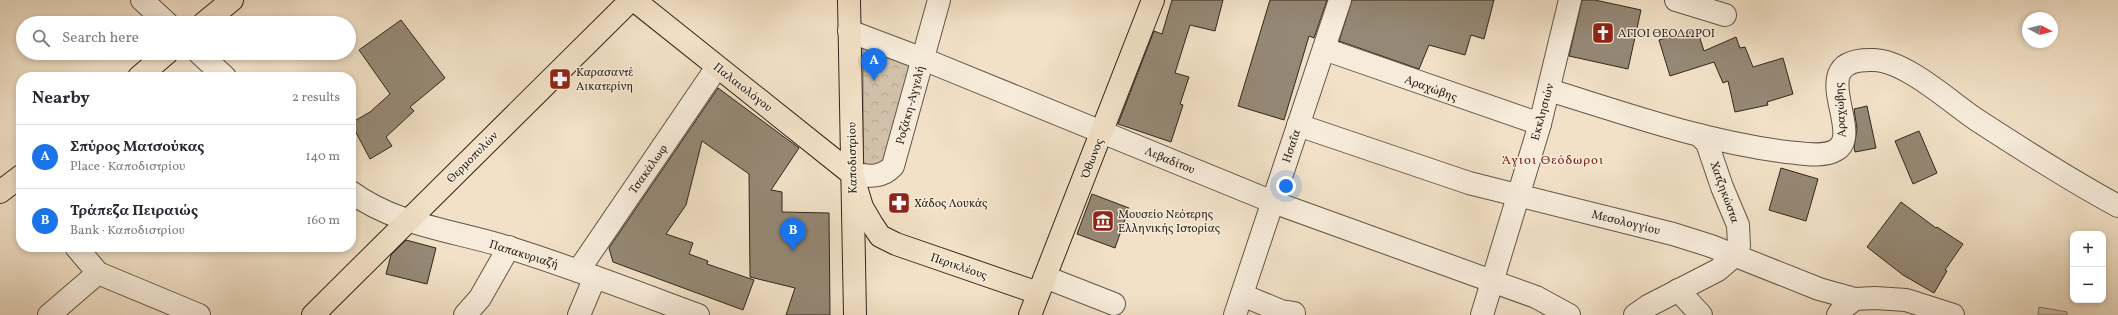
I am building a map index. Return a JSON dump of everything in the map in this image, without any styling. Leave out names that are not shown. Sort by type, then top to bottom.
[{"type":"main road","points":[[213,16],[232,0]]},
{"type":"main road","name":"Θερμοπυλών","points":[[313,315],[631,0]]},
{"type":"main road","name":"Παλαιολόγου","points":[[634,0],[852,174]]},
{"type":"main road","name":"Καποδιστρίου","points":[[849,0],[855,315]]},
{"type":"main road","name":"Όθωνος","points":[[1030,315],[1153,0]]},
{"type":"main road","points":[[145,72],[159,60]]},
{"type":"main road","points":[[852,174],[862,207],[880,236],[862,242],[853,248]]},
{"type":"main road","points":[[0,192],[16,182]]},
{"type":"main road","name":"Περικλέους","points":[[880,236],[896,244],[1042,285]]},
{"type":"street","points":[[142,0],[159,16]]},
{"type":"street","name":"Ροζάκη-Αγγελή","points":[[852,174],[880,175],[893,166],[939,0]]},
{"type":"street","name":"Ησαΐα","points":[[1239,305],[1340,0]]},
{"type":"street","name":"Εκκλησιών","points":[[1482,315],[1494,281],[1540,124],[1570,0]]},
{"type":"street","points":[[1676,0],[1725,15]]},
{"type":"street","name":"Λεβαδίτου","points":[[849,31],[922,59],[1273,202],[1536,297],[1569,315]]},
{"type":"street","name":"Αραχώβης","points":[[1324,49],[1540,124]]},
{"type":"street","points":[[207,60],[220,72]]},
{"type":"street","name":"Αραχώβης","points":[[1549,90],[1699,135],[1735,144],[1798,153],[1834,151],[1843,143],[1844,135],[1837,90],[1838,75],[1845,66],[1859,60],[1876,60],[1893,63],[1976,119],[2085,188],[2118,206]]},
{"type":"street","name":"Τσακάλωφ","points":[[580,315],[586,274],[718,67]]},
{"type":"street","name":"Μεσολογγίου","points":[[1298,125],[1469,183],[1673,234],[1775,270],[1805,285],[1855,299],[1875,298],[1906,300],[1953,315]]},
{"type":"street","name":"Χατζηκώστα","points":[[1699,135],[1708,143],[1722,187],[1738,225],[1739,246],[1734,255]]},
{"type":"street","name":"Παπακυριαζή","points":[[356,195],[376,207],[408,221],[509,247],[698,315]]},
{"type":"street","points":[[465,315],[480,298],[509,247]]},
{"type":"street","points":[[80,252],[98,273],[200,315]]},
{"type":"street","points":[[1635,315],[1648,306],[1718,270],[1734,255]]},
{"type":"street","points":[[48,315],[98,273]]},
{"type":"street","points":[[1042,285],[1114,304]]},
{"type":"street","points":[[1678,290],[1701,315]]},
{"type":"street","points":[[1838,315],[1842,309],[1855,299]]},
{"type":"street","points":[[1239,305],[1294,313]]},
{"type":"green space","points":[[863,48],[914,66],[892,159],[875,170],[863,162]]},
{"type":"green space","points":[[2039,307],[2067,312],[2067,315],[2038,315]]},
{"type":"building","points":[[1172,0],[1223,0],[1215,31],[1190,25],[1175,73],[1189,77],[1180,104],[1183,105],[1171,142],[1118,124],[1154,31],[1162,34]]},
{"type":"building","points":[[1270,0],[1327,0],[1314,38],[1309,36],[1284,120],[1238,106]]},
{"type":"building","points":[[1352,0],[1494,0],[1484,39],[1471,35],[1465,55],[1429,45],[1419,69],[1339,41]]},
{"type":"building","name":"ΑΓΙΟΙ ΘΕΟΔΩΡΟΙ","points":[[1582,0],[1595,0],[1641,10],[1628,69],[1569,56]]},
{"type":"building","points":[[401,20],[445,78],[410,107],[414,111],[386,137],[392,146],[370,159],[356,132],[356,120],[370,112],[390,94],[359,50]]},
{"type":"building","points":[[1697,29],[1704,51],[1736,37],[1740,48],[1745,47],[1753,67],[1783,58],[1793,94],[1767,102],[1768,105],[1735,112],[1728,81],[1723,83],[1714,62],[1670,76],[1659,40]]},
{"type":"building","points":[[718,88],[799,148],[771,190],[782,192],[782,212],[829,213],[830,315],[786,315],[795,288],[750,277],[749,174],[702,141],[686,205],[666,234],[693,243],[689,254],[708,261],[707,264],[754,280],[743,310],[613,262],[609,248]]},
{"type":"building","points":[[1867,106],[1876,148],[1855,152],[1854,147],[1857,129],[1854,109]]},
{"type":"building","points":[[1919,131],[1937,173],[1913,184],[1895,141]]},
{"type":"building","points":[[1781,168],[1818,179],[1806,221],[1769,210]]},
{"type":"building","name":"Μουσείο Νεότερης Ελληνικής Ιστορίας","points":[[1092,194],[1129,208],[1115,248],[1077,234]]},
{"type":"building","points":[[1901,202],[1936,228],[1937,227],[1963,244],[1945,270],[1947,271],[1934,293],[1903,275],[1867,247]]},
{"type":"building","points":[[406,240],[436,248],[427,284],[386,274],[391,255]]},
{"type":"place","name":"ΑΓΙΟΙ ΘΕΟΔΩΡΟΙ","points":[[1603,33]]},
{"type":"place","name":"Καρασαντέ Αικατερίνη","points":[[560,79]]},
{"type":"place","name":"Σπύρος Ματσούκας","points":[[874,81]]},
{"type":"place","name":"Χάδος Λουκάς","points":[[899,203]]},
{"type":"place","name":"Μουσείο Νεότερης Ελληνικής Ιστορίας","points":[[1103,221]]},
{"type":"place","name":"Τράπεζα Πειραιώς","points":[[793,251]]},
{"type":"district","name":"Άγιοι Θεόδωροι","points":[[1553,159]]}]
